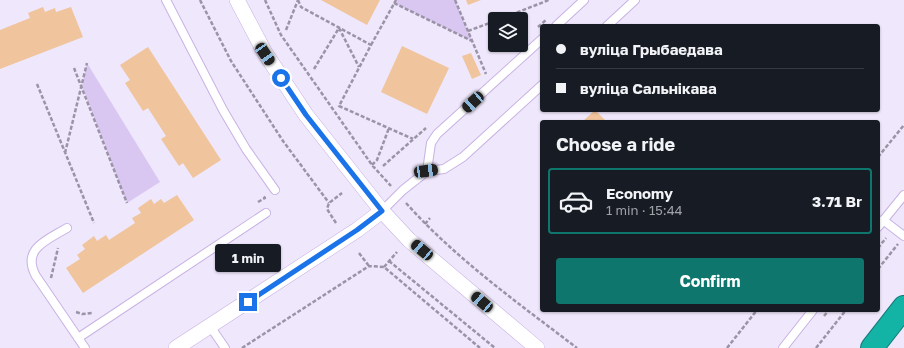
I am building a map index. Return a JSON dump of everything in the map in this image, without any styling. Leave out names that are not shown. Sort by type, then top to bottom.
[{"type":"highway","points":[[872,348],[904,307]]},
{"type":"street","points":[[238,0],[265,54],[306,115],[382,211],[410,240],[538,348]]},
{"type":"street","points":[[176,348],[357,230],[382,211]]},
{"type":"lane","points":[[166,0],[223,110],[246,149],[275,190]]},
{"type":"lane","points":[[558,24],[584,0]]},
{"type":"lane","points":[[609,24],[635,0]]},
{"type":"lane","points":[[426,171],[431,143],[438,134],[540,41]]},
{"type":"lane","points":[[382,211],[403,190],[426,171],[444,169],[463,157],[540,87]]},
{"type":"lane","points":[[880,225],[904,195]]},
{"type":"lane","points":[[78,338],[266,213]]},
{"type":"lane","points":[[884,220],[904,236]]},
{"type":"lane","points":[[67,228],[37,247],[34,251],[32,262],[36,276],[85,348]]},
{"type":"lane","points":[[783,348],[811,312]]},
{"type":"lane","points":[[210,326],[224,348]]},
{"type":"path","points":[[200,0],[231,61],[283,141],[329,203]]},
{"type":"path","points":[[298,0],[301,7],[371,45]]},
{"type":"path","points":[[286,30],[298,0]]},
{"type":"path","points":[[455,0],[486,74]]},
{"type":"path","points":[[518,12],[549,0]]},
{"type":"path","points":[[413,139],[339,106],[395,2],[472,41]]},
{"type":"path","points":[[468,31],[488,24]]},
{"type":"path","points":[[339,28],[359,68]]},
{"type":"path","points":[[314,70],[339,28]]},
{"type":"path","points":[[65,153],[87,64]]},
{"type":"path","points":[[74,68],[127,203]]},
{"type":"path","points":[[37,84],[94,223]]},
{"type":"path","points":[[880,155],[904,125]]},
{"type":"path","points":[[372,165],[377,160],[389,128]]},
{"type":"path","points":[[336,223],[327,209],[329,203],[342,193]]},
{"type":"path","points":[[252,206],[265,198]]},
{"type":"path","points":[[424,224],[430,218]]},
{"type":"path","points":[[880,266],[904,236]]},
{"type":"path","points":[[47,276],[50,280],[59,245]]},
{"type":"path","points":[[384,267],[397,252]]},
{"type":"path","points":[[359,253],[369,266]]},
{"type":"path","points":[[389,262],[494,348]]},
{"type":"path","points":[[242,348],[369,266],[384,267],[480,348]]},
{"type":"path","points":[[71,308],[82,314],[91,314],[98,309]]},
{"type":"path","points":[[727,348],[755,312]]},
{"type":"path","points":[[816,348],[844,312]]},
{"type":"shaded area","points":[[396,0],[455,0],[472,41],[394,3]]},
{"type":"shaded area","points":[[87,63],[160,182],[127,203],[82,86]]},
{"type":"building","points":[[321,0],[380,0],[367,25]]},
{"type":"building","points":[[466,0],[481,0],[468,5]]},
{"type":"building","points":[[43,7],[45,12],[55,8],[56,12],[71,7],[83,37],[0,69],[0,30],[30,18],[28,13]]},
{"type":"building","points":[[402,46],[449,68],[427,114],[381,92]]},
{"type":"building","points":[[148,47],[221,160],[193,178],[183,163],[179,166],[161,139],[166,136],[148,108],[143,111],[125,83],[130,80],[120,65]]},
{"type":"building","points":[[471,53],[481,75],[472,79],[462,56]]},
{"type":"building","points":[[593,112],[597,112],[605,120],[584,120]]},
{"type":"building","points":[[177,195],[194,220],[83,293],[66,268],[80,259],[77,255],[85,249],[82,245],[94,236],[97,241],[106,235],[109,240],[135,223],[132,218],[141,213],[138,208],[151,199],[154,204],[161,199],[164,203]]},
{"type":"route","points":[[248,302],[357,230],[382,211],[306,115],[281,78]]}]
